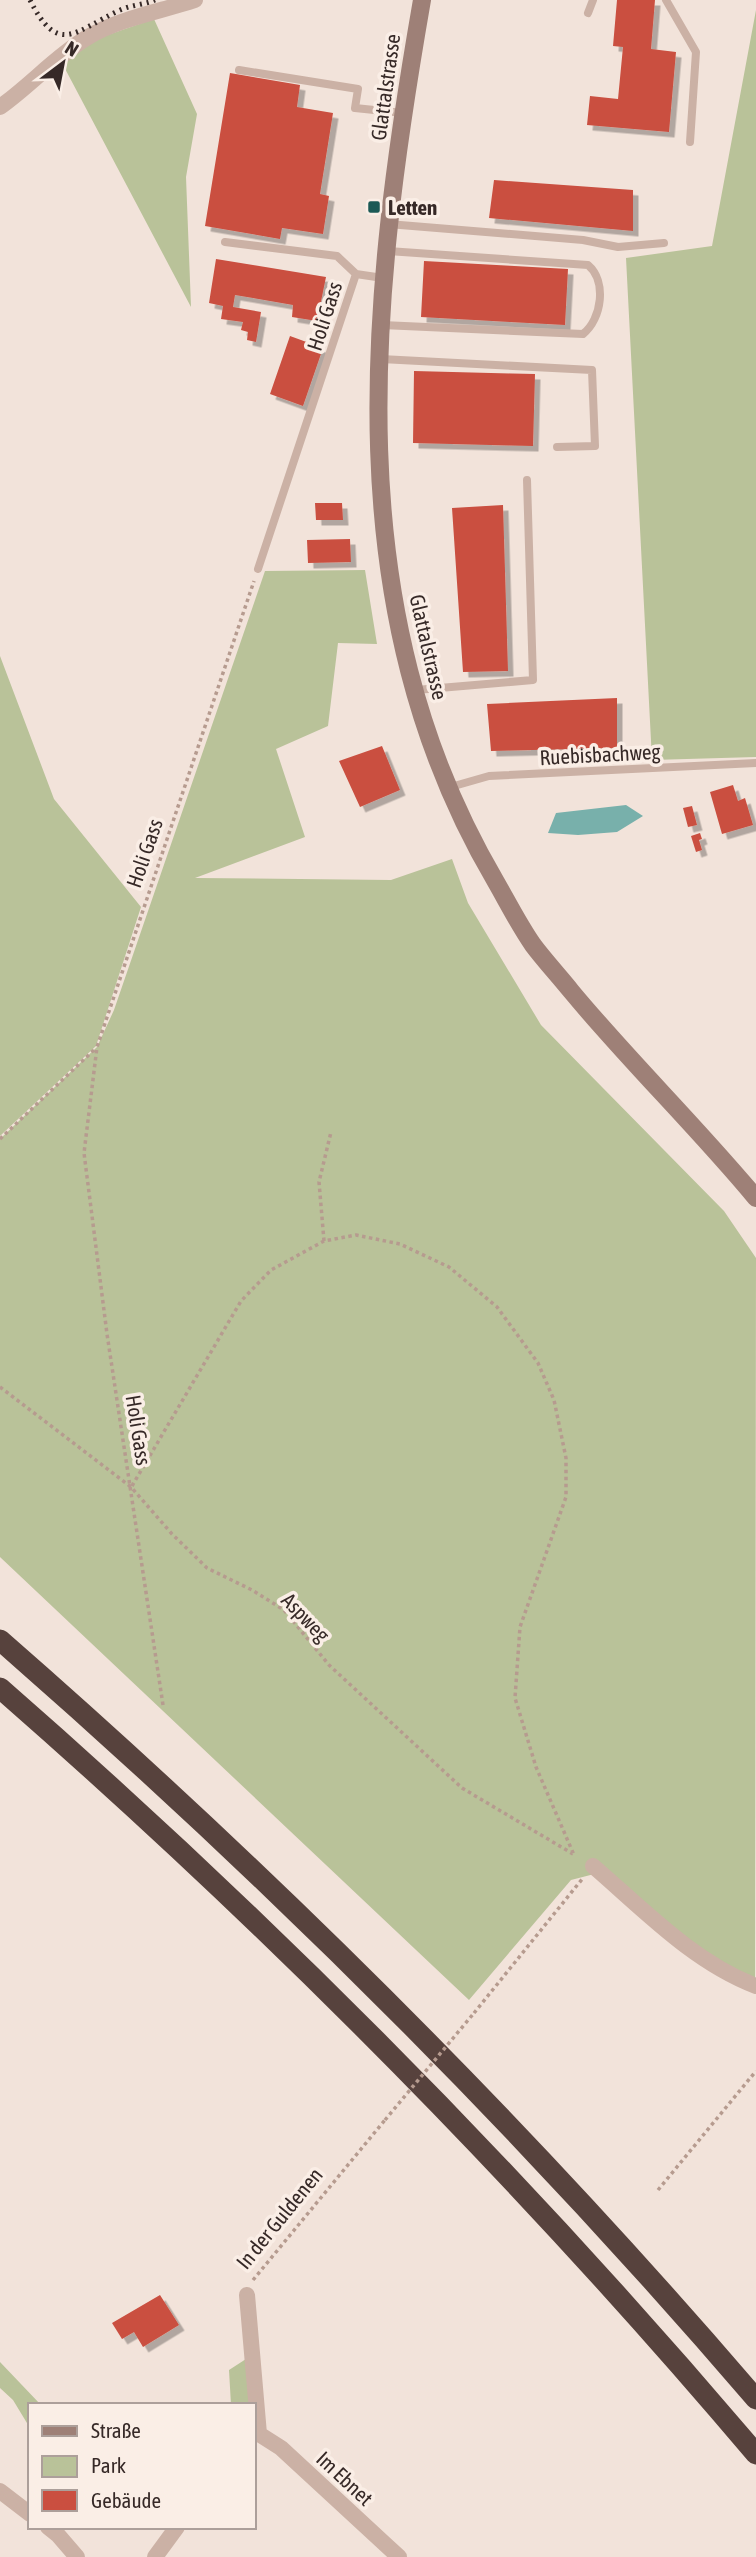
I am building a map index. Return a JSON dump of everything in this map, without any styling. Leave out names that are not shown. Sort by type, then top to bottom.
[{"type":"highway","points":[[0,1640],[207,1826],[419,2032],[622,2247],[756,2399]]},
{"type":"highway","points":[[0,1688],[182,1853],[393,2058],[577,2251],[756,2454]]},
{"type":"street","points":[[0,107],[89,36],[195,0]]},
{"type":"street","name":"Glattalstrasse","points":[[422,0],[403,113],[385,250],[379,325],[377,412],[382,524],[395,608],[413,691],[447,788],[471,839],[533,944],[612,1040],[756,1198]]},
{"type":"street","points":[[593,1866],[692,1950],[731,1975],[756,1986]]},
{"type":"street","name":"In der Guldenen","points":[[247,2295],[254,2403]]},
{"type":"street","name":"Im Ebnet","points":[[256,2436],[281,2448],[399,2557]]},
{"type":"street","points":[[0,2491],[28,2512]]},
{"type":"street","points":[[50,2529],[77,2557]]},
{"type":"street","points":[[155,2557],[176,2529]]},
{"type":"lane","points":[[588,13],[593,0]]},
{"type":"lane","points":[[666,0],[696,52],[690,142]]},
{"type":"lane","points":[[239,70],[358,89],[355,108],[403,113]]},
{"type":"lane","points":[[388,224],[583,240],[618,247],[664,243]]},
{"type":"lane","points":[[225,242],[337,256],[356,274]]},
{"type":"lane","points":[[379,325],[583,334],[592,327],[597,317],[600,282],[596,271],[588,265],[385,250]]},
{"type":"lane","name":"Holi Gass","points":[[258,569],[356,274],[383,278]]},
{"type":"lane","points":[[378,359],[592,370],[595,446],[558,447]]},
{"type":"lane","points":[[413,691],[429,687],[533,680],[527,480]]},
{"type":"lane","name":"Ruebisbachweg","points":[[447,788],[489,776],[756,763]]},
{"type":"path","name":"Holi Gass","points":[[163,1705],[107,1334],[84,1153],[97,1047],[258,569]]},
{"type":"path","points":[[0,1139],[97,1047]]},
{"type":"path","points":[[324,1241],[319,1182],[331,1132]]},
{"type":"path","points":[[131,1487],[241,1301],[271,1269],[324,1241],[356,1235],[400,1244],[449,1267],[497,1307],[538,1363],[554,1400],[566,1458],[566,1497],[520,1627],[515,1698],[536,1767],[574,1855]]},
{"type":"path","name":"Aspweg","points":[[0,1387],[131,1487],[207,1569],[253,1590],[284,1610],[329,1665],[462,1787],[593,1866]]},
{"type":"path","name":"In der Guldenen","points":[[247,2295],[257,2274],[593,1866]]},
{"type":"path","points":[[658,2190],[756,2071]]},
{"type":"green space","points":[[756,10],[756,757],[652,760],[626,258],[712,246]]},
{"type":"green space","points":[[154,19],[197,114],[186,177],[191,307],[62,63],[90,41]]},
{"type":"green space","points":[[365,570],[377,644],[338,643],[328,726],[276,749],[305,837],[195,878],[391,880],[452,859],[468,903],[541,1025],[724,1211],[756,1258],[755,1981],[689,1945],[606,1871],[571,1880],[469,2000],[0,1557],[0,1139],[97,1047],[114,1010],[265,571]]},
{"type":"green space","points":[[0,656],[54,799],[141,907],[96,1046],[0,1136]]},
{"type":"green space","points":[[246,2359],[252,2403],[231,2403],[229,2370]]},
{"type":"green space","points":[[0,2362],[39,2403],[28,2403],[28,2425],[13,2400],[0,2388]]},
{"type":"water","points":[[626,805],[643,816],[617,832],[578,835],[548,833],[556,813]]},
{"type":"building","points":[[617,0],[655,0],[651,49],[676,52],[669,132],[587,125],[590,96],[618,99],[623,47],[613,46]]},
{"type":"building","points":[[230,73],[300,85],[297,107],[333,113],[320,194],[329,196],[323,234],[282,228],[280,239],[205,226]]},
{"type":"building","points":[[494,180],[633,190],[633,231],[489,218]]},
{"type":"building","points":[[216,259],[326,277],[317,321],[292,317],[293,305],[235,295],[233,307],[261,312],[256,342],[247,340],[248,332],[241,330],[243,322],[221,319],[223,306],[209,303]]},
{"type":"building","points":[[424,261],[568,269],[565,325],[421,317]]},
{"type":"building","points":[[290,336],[323,348],[303,406],[270,394]]},
{"type":"building","points":[[414,371],[535,374],[533,446],[413,443]]},
{"type":"building","points":[[315,503],[342,503],[343,520],[316,520]]},
{"type":"building","points":[[503,505],[508,671],[463,672],[452,508]]},
{"type":"building","points":[[350,539],[351,562],[308,563],[307,540]]},
{"type":"building","points":[[617,698],[617,748],[491,751],[487,704]]},
{"type":"building","points":[[382,746],[400,790],[360,807],[339,761]]},
{"type":"building","points":[[733,785],[738,801],[745,798],[753,825],[722,834],[710,792]]},
{"type":"building","points":[[692,806],[697,825],[688,827],[683,808]]},
{"type":"building","points":[[700,833],[702,850],[696,852],[691,836]]},
{"type":"building","points":[[160,2295],[179,2325],[143,2347],[134,2332],[122,2339],[112,2323]]},
{"type":"railway","points":[[30,0],[49,28],[59,34],[78,32],[123,9],[155,0]]},
{"type":"place","name":"Letten","points":[[374,207]]}]
